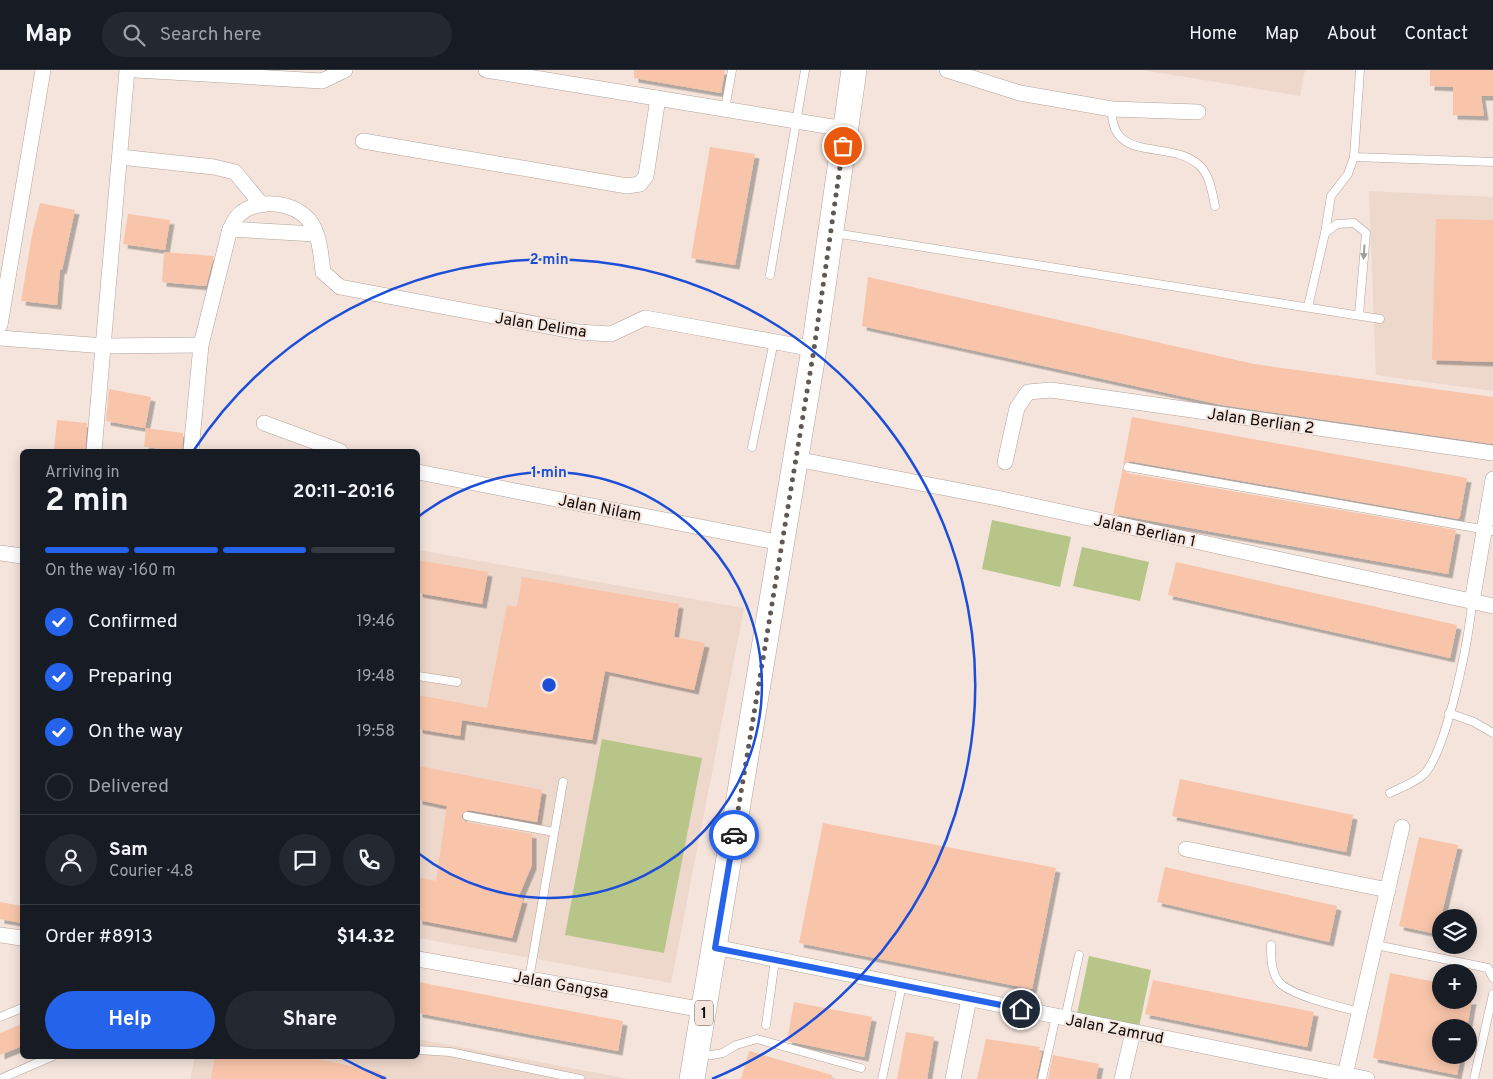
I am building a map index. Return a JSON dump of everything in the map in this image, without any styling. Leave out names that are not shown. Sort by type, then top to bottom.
[{"type":"main road","name":"1","points":[[692,1079],[814,349],[854,70]]},
{"type":"street","points":[[0,325],[43,70]]},
{"type":"street","points":[[94,449],[105,346],[127,70]]},
{"type":"street","points":[[136,70],[322,82],[346,70]]},
{"type":"street","points":[[486,70],[845,128]]},
{"type":"street","points":[[947,70],[1020,93],[1112,108],[1198,112]]},
{"type":"street","points":[[362,141],[627,186],[640,184],[646,176],[658,98]]},
{"type":"street","points":[[120,157],[214,167],[235,172],[262,205]]},
{"type":"street","points":[[191,449],[201,345],[230,229],[240,213],[262,205],[287,205],[312,227]]},
{"type":"street","points":[[230,229],[312,227]]},
{"type":"street","name":"Jalan Delima","points":[[312,227],[320,244],[323,272],[340,287],[578,332],[611,334],[645,318],[814,349]]},
{"type":"street","points":[[0,338],[105,346],[201,345]]},
{"type":"street","name":"Jalan Berlian 2","points":[[1005,462],[1017,408],[1028,392],[1051,390],[1493,453]]},
{"type":"street","points":[[264,423],[335,449]]},
{"type":"street","name":"Jalan Berlian 1","points":[[796,459],[959,490],[1493,606]]},
{"type":"street","name":"Jalan Nilam","points":[[420,472],[782,543]]},
{"type":"street","points":[[1472,602],[1489,530],[1493,479]]},
{"type":"street","points":[[0,553],[20,556]]},
{"type":"street","points":[[1345,1074],[1402,826]]},
{"type":"street","points":[[1186,849],[1388,890]]},
{"type":"street","points":[[0,935],[20,938]]},
{"type":"street","name":"Jalan Zamrud","points":[[715,948],[1368,1079]]},
{"type":"street","name":"Jalan Gangsa","points":[[420,959],[704,1010]]},
{"type":"street","points":[[953,1079],[969,999]]},
{"type":"street","points":[[1122,1079],[1133,1032]]},
{"type":"lane","points":[[725,109],[732,70]]},
{"type":"lane","points":[[770,275],[805,70]]},
{"type":"lane","points":[[1308,307],[1325,233],[1330,196],[1348,174],[1354,157],[1360,70]]},
{"type":"lane","points":[[1112,108],[1111,123],[1117,136],[1131,145],[1185,156],[1199,165],[1207,175],[1215,206]]},
{"type":"lane","points":[[1354,157],[1493,162]]},
{"type":"lane","points":[[1325,233],[1337,224],[1354,223],[1366,233],[1359,315]]},
{"type":"lane","points":[[831,233],[1380,319]]},
{"type":"lane","points":[[752,447],[774,341]]},
{"type":"lane","points":[[1128,466],[1489,530]]},
{"type":"lane","points":[[1390,793],[1426,774],[1438,752],[1470,630],[1472,602]]},
{"type":"lane","points":[[420,676],[457,682]]},
{"type":"lane","points":[[1449,713],[1474,722],[1493,733]]},
{"type":"lane","points":[[529,979],[563,782]]},
{"type":"lane","points":[[468,816],[554,832]]},
{"type":"lane","points":[[1271,945],[1270,963],[1280,983],[1300,994],[1360,1012]]},
{"type":"lane","points":[[1376,945],[1488,968],[1493,978]]},
{"type":"lane","points":[[1042,1079],[1079,954]]},
{"type":"lane","points":[[766,1025],[775,960]]},
{"type":"lane","points":[[882,1079],[902,985]]},
{"type":"lane","points":[[1474,1079],[1493,994]]},
{"type":"lane","points":[[0,1017],[20,1009]]},
{"type":"lane","points":[[696,1053],[712,1055],[723,1053],[736,1044],[757,1039],[861,1068]]},
{"type":"lane","points":[[420,1050],[450,1052],[580,1079]]},
{"type":"lane","points":[[0,1079],[46,1059]]},
{"type":"shaded area","points":[[1143,70],[1305,70],[1300,96]]},
{"type":"shaded area","points":[[1369,191],[1493,197],[1493,391],[1376,375]]},
{"type":"shaded area","points":[[420,550],[744,608],[671,983],[420,938]]},
{"type":"shaded area","points":[[420,1039],[629,1079],[190,1079],[194,1059],[420,1059]]},
{"type":"green space","points":[[992,520],[1071,537],[1060,587],[982,569]]},
{"type":"green space","points":[[1082,547],[1149,562],[1140,601],[1073,586]]},
{"type":"green space","points":[[602,739],[702,758],[664,953],[565,935]]},
{"type":"green space","points":[[1089,956],[1151,970],[1139,1027],[1077,1014]]},
{"type":"building","points":[[634,70],[725,70],[721,93],[634,78]]},
{"type":"building","points":[[1430,70],[1493,70],[1493,96],[1481,96],[1484,116],[1453,115],[1453,87],[1430,86]]},
{"type":"building","points":[[710,147],[755,154],[735,265],[691,258]]},
{"type":"building","points":[[40,203],[75,210],[62,270],[60,269],[57,305],[21,301],[32,235]]},
{"type":"building","points":[[128,214],[170,220],[165,250],[123,244]]},
{"type":"building","points":[[1436,219],[1493,220],[1493,362],[1432,360]]},
{"type":"building","points":[[164,252],[214,256],[206,286],[162,282]]},
{"type":"building","points":[[868,277],[1254,364],[1493,397],[1493,444],[1222,405],[862,326]]},
{"type":"building","points":[[109,389],[151,397],[145,428],[106,421]]},
{"type":"building","points":[[1132,417],[1467,478],[1460,516],[1458,519],[1129,461],[1123,464]]},
{"type":"building","points":[[57,420],[87,423],[85,449],[54,449]]},
{"type":"building","points":[[146,428],[183,433],[182,449],[144,447]]},
{"type":"building","points":[[1123,468],[1127,473],[1456,530],[1448,574],[1113,514]]},
{"type":"building","points":[[420,560],[488,572],[482,604],[420,593]]},
{"type":"building","points":[[1176,562],[1457,625],[1450,658],[1168,595]]},
{"type":"building","points":[[522,577],[679,604],[674,637],[705,643],[694,690],[605,671],[592,740],[462,720],[460,736],[420,729],[420,695],[487,708],[507,605],[517,607]]},
{"type":"building","points":[[420,766],[542,790],[537,822],[468,810],[462,815],[466,822],[532,834],[532,865],[518,898],[523,899],[512,938],[420,920],[420,877],[436,881],[447,806],[420,800]]},
{"type":"building","points":[[1180,779],[1353,815],[1346,852],[1172,816]]},
{"type":"building","points":[[823,823],[1056,868],[1032,989],[799,943]]},
{"type":"building","points":[[1419,837],[1458,845],[1443,909],[1432,909],[1432,933],[1399,926]]},
{"type":"building","points":[[1165,867],[1337,906],[1329,942],[1157,902]]},
{"type":"building","points":[[0,902],[20,906],[20,923],[0,919]]},
{"type":"building","points":[[1390,973],[1432,981],[1432,1009],[1470,1009],[1469,1019],[1432,1019],[1432,1064],[1459,1064],[1457,1075],[1373,1058]]},
{"type":"building","points":[[1153,980],[1314,1012],[1307,1047],[1145,1014]]},
{"type":"building","points":[[420,982],[623,1021],[618,1051],[420,1013]]},
{"type":"building","points":[[794,1002],[872,1017],[864,1057],[787,1041]]},
{"type":"building","points":[[20,1025],[20,1047],[0,1055],[0,1033]]},
{"type":"building","points":[[906,1032],[934,1037],[927,1079],[897,1079]]},
{"type":"building","points":[[986,1039],[1040,1047],[1039,1052],[1042,1052],[1036,1079],[977,1079]]},
{"type":"building","points":[[749,1051],[832,1075],[831,1079],[741,1079]]},
{"type":"building","points":[[1053,1055],[1099,1064],[1096,1079],[1048,1079]]},
{"type":"building","points":[[214,1059],[317,1059],[381,1072],[380,1079],[211,1079]]},
{"type":"way so far","points":[[734,835],[814,349],[843,146]]},
{"type":"route","points":[[734,835],[715,948],[1021,1009]]}]
